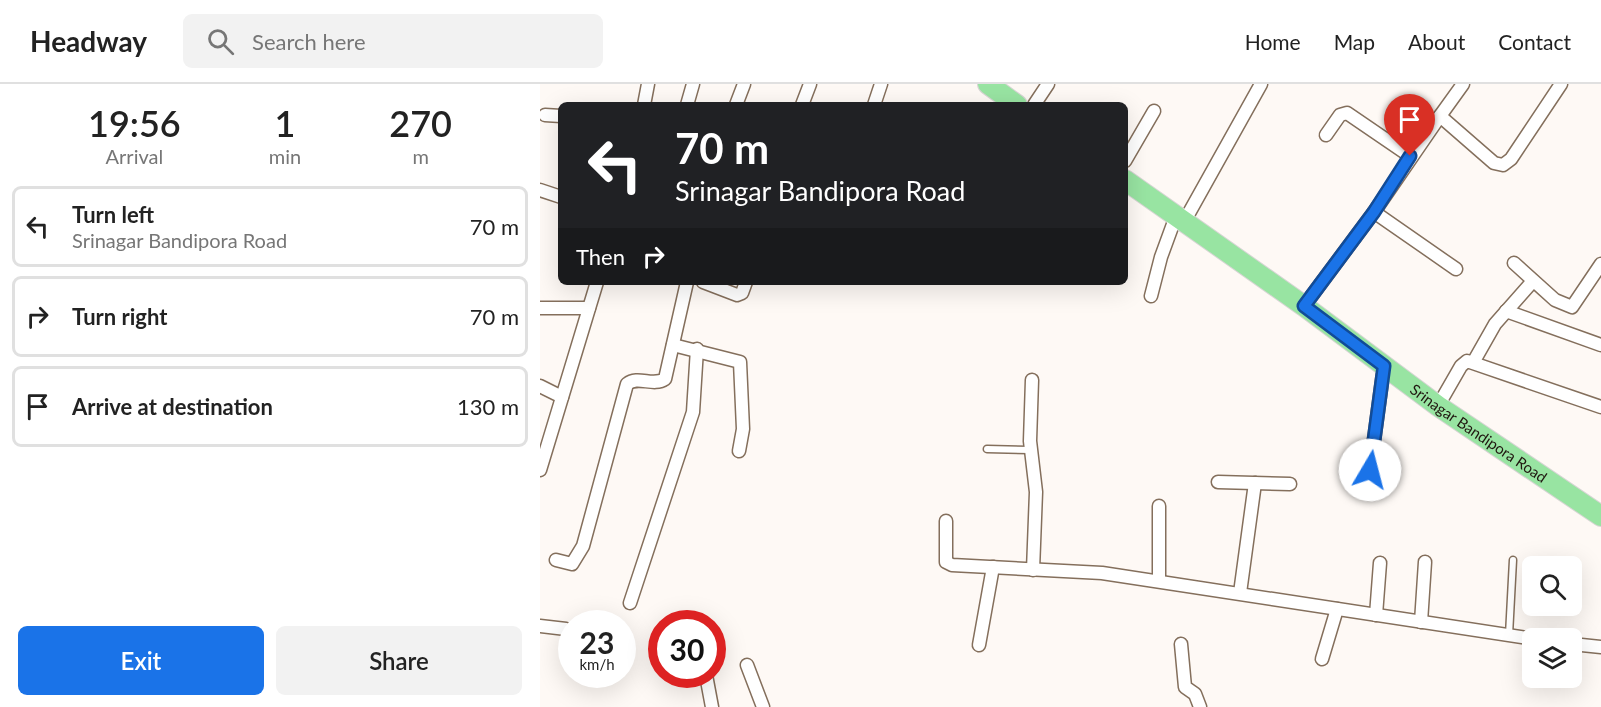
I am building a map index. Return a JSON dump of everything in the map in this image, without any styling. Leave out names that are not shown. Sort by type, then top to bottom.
[{"type":"highway","points":[[988,84],[1013,102]]},
{"type":"highway","name":"Srinagar Bandipora Road","points":[[1128,182],[1304,306],[1438,406],[1601,516]]},
{"type":"street","points":[[645,102],[648,84]]},
{"type":"street","points":[[688,102],[693,84]]},
{"type":"street","points":[[737,102],[744,84]]},
{"type":"street","points":[[803,102],[810,84]]},
{"type":"street","points":[[875,102],[881,84]]},
{"type":"street","points":[[1036,102],[1048,84]]},
{"type":"street","points":[[1151,296],[1161,257],[1180,219],[1259,84]]},
{"type":"street","points":[[1304,306],[1374,212],[1410,156],[1463,84]]},
{"type":"street","points":[[1440,116],[1494,163],[1503,165],[1511,159],[1561,84]]},
{"type":"street","points":[[1128,156],[1154,111]]},
{"type":"street","points":[[1326,135],[1340,115],[1347,113],[1410,156]]},
{"type":"street","points":[[545,115],[558,116]]},
{"type":"street","points":[[540,190],[558,196]]},
{"type":"street","points":[[1374,212],[1456,269]]},
{"type":"street","points":[[1514,263],[1555,300],[1572,307],[1597,278],[1601,264]]},
{"type":"street","points":[[1474,362],[1495,324],[1533,281]]},
{"type":"street","points":[[540,470],[544,443],[562,397],[596,285]]},
{"type":"street","points":[[556,560],[572,564],[580,553],[627,384],[634,380],[663,381],[686,285]]},
{"type":"street","points":[[712,285],[737,295],[742,293],[745,285]]},
{"type":"street","points":[[540,308],[589,308]]},
{"type":"street","points":[[1506,311],[1601,345]]},
{"type":"street","points":[[673,345],[735,360],[741,365],[743,429],[739,451]]},
{"type":"street","points":[[630,603],[693,412],[697,349]]},
{"type":"street","points":[[1438,406],[1462,364],[1474,362],[1601,407]]},
{"type":"street","points":[[1370,470],[1384,366]]},
{"type":"street","points":[[1032,380],[1030,450],[1036,492],[1033,570]]},
{"type":"street","points":[[540,386],[562,397]]},
{"type":"street","points":[[1218,482],[1290,484]]},
{"type":"street","points":[[1240,593],[1255,483]]},
{"type":"street","points":[[1159,506],[1159,580]]},
{"type":"street","points":[[945,521],[946,562],[1033,570],[1102,573],[1159,580],[1522,638]]},
{"type":"street","points":[[1421,622],[1425,562]]},
{"type":"street","points":[[1376,615],[1380,563]]},
{"type":"street","points":[[979,645],[993,567]]},
{"type":"street","points":[[1322,659],[1336,609]]},
{"type":"street","points":[[540,626],[558,628]]},
{"type":"street","points":[[1181,644],[1185,687],[1195,694],[1200,707]]},
{"type":"street","points":[[1582,645],[1601,647]]},
{"type":"street","points":[[747,665],[763,707]]},
{"type":"street","points":[[708,688],[712,707]]},
{"type":"lane","points":[[987,449],[1030,450]]},
{"type":"lane","points":[[1509,636],[1513,560]]},
{"type":"route","points":[[1370,470],[1384,366],[1304,306],[1374,212],[1410,156]]}]
